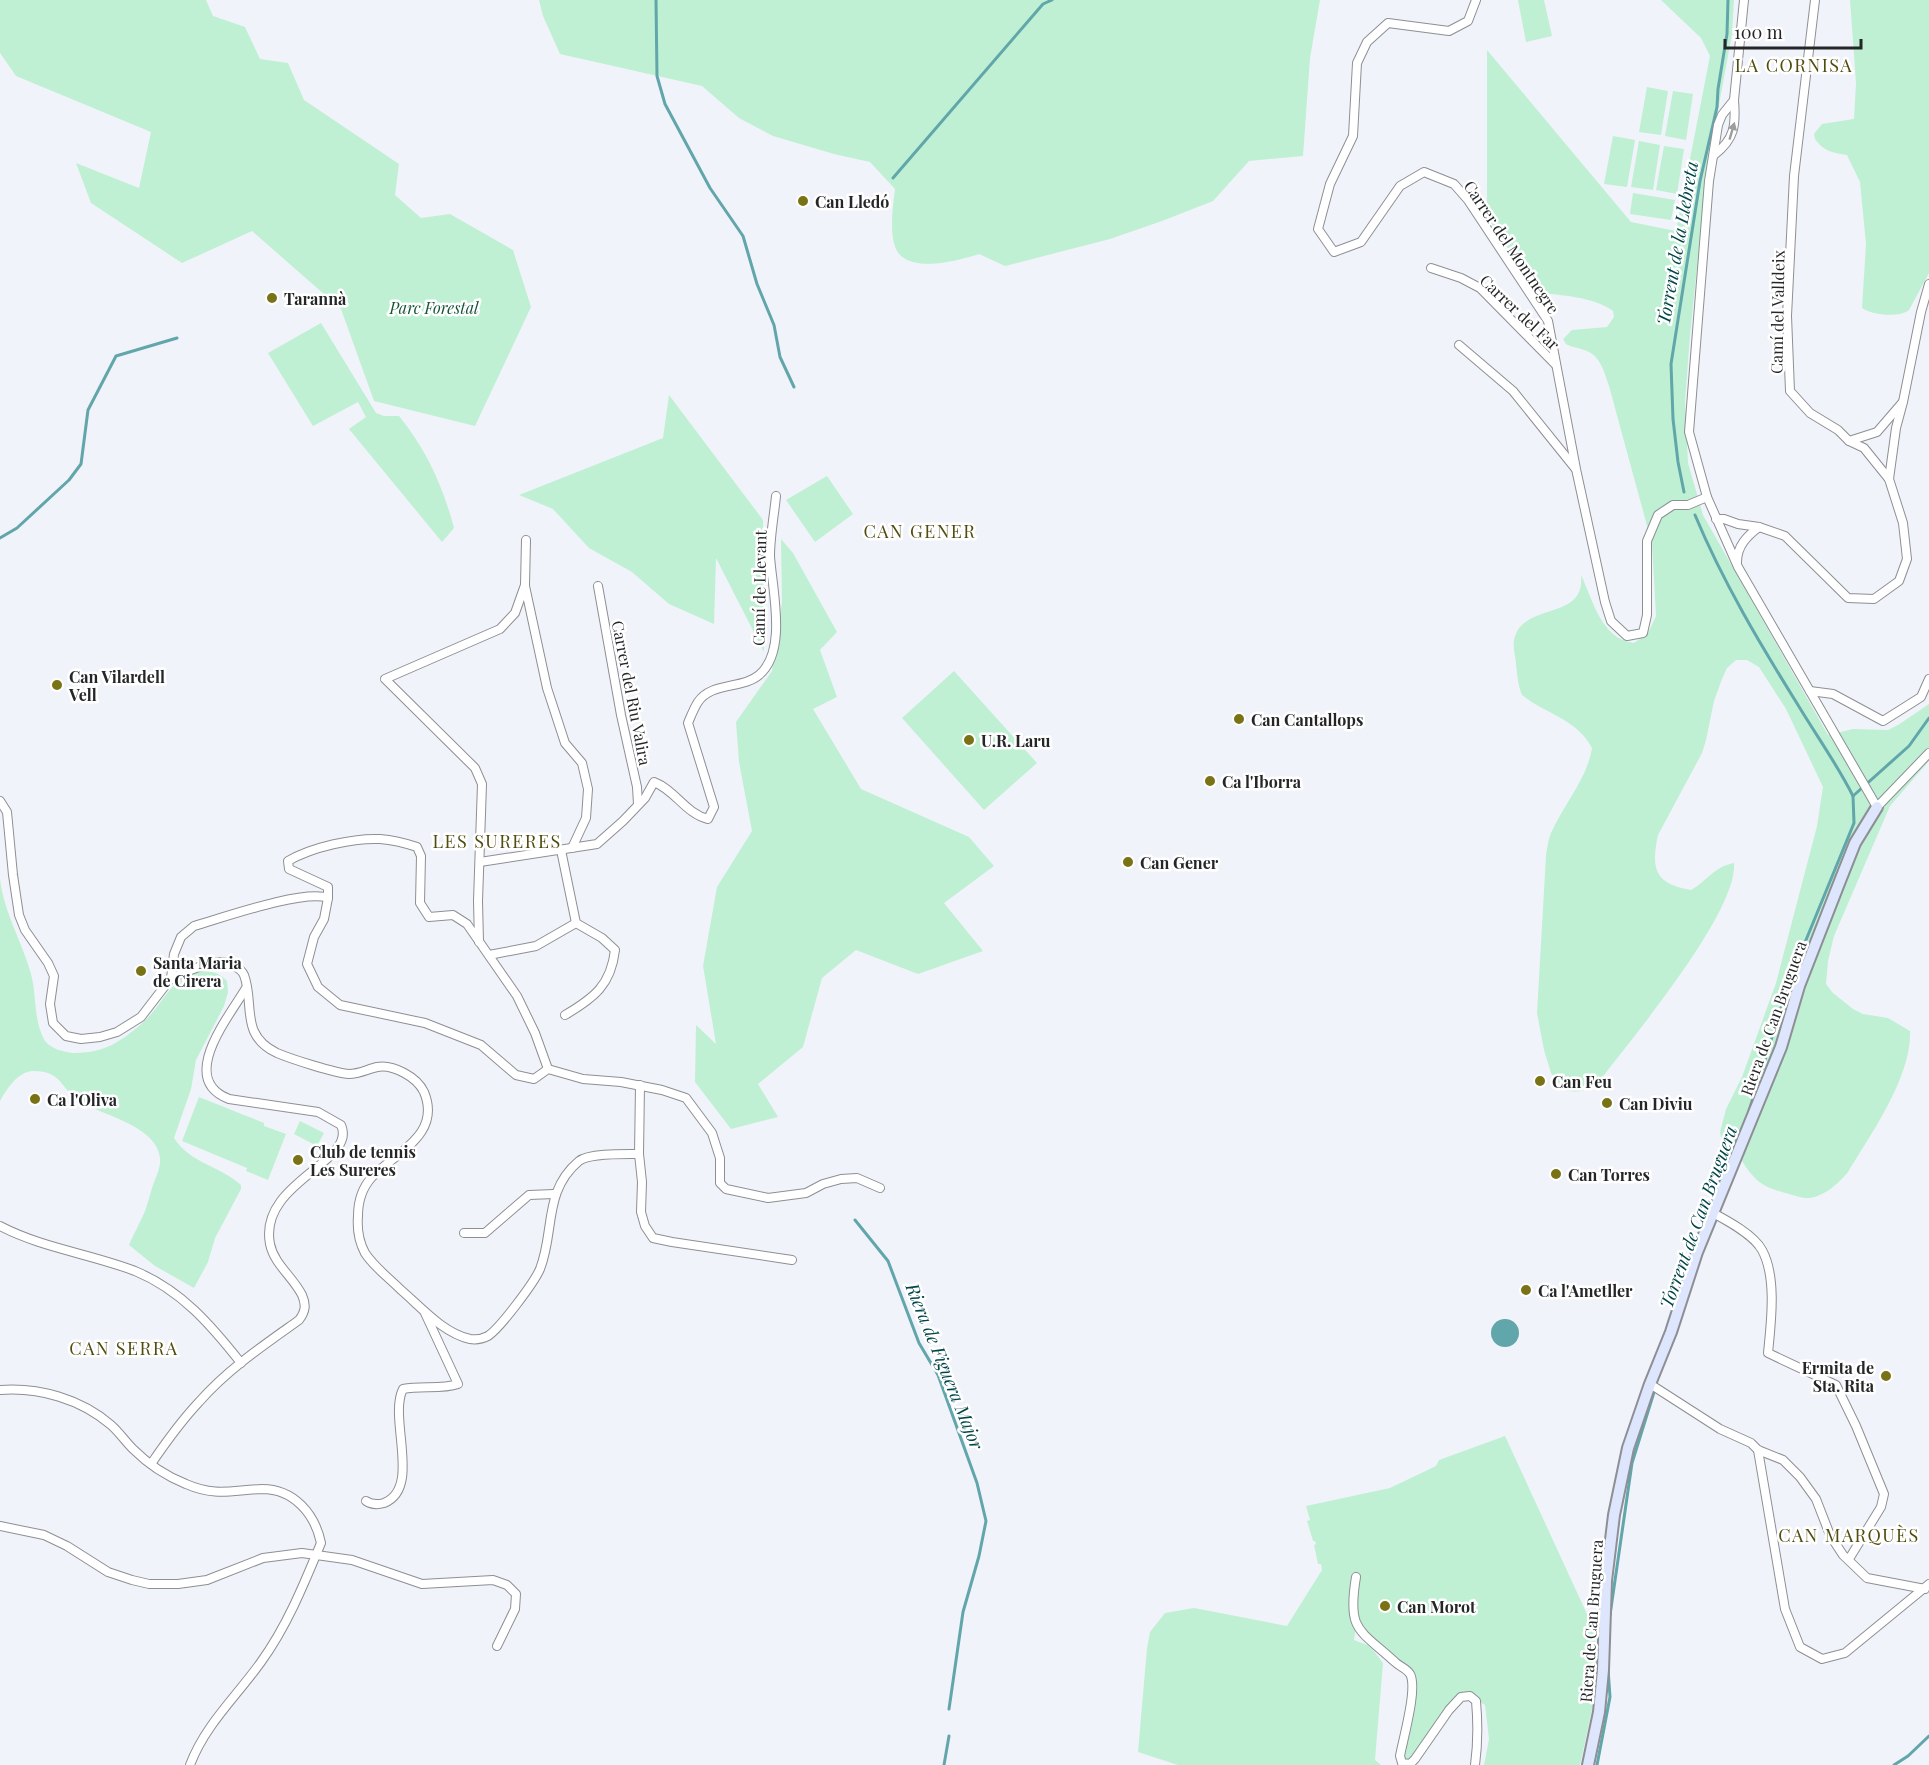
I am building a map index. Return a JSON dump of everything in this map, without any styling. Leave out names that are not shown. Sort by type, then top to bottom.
[{"type":"street","name":"Carrer del Montnegre","points":[[1476,0],[1468,21],[1449,31],[1388,23],[1367,42],[1357,63],[1353,136],[1330,184],[1318,229],[1334,252],[1361,242],[1400,186],[1424,172],[1454,184],[1468,200],[1548,321],[1576,469],[1605,602],[1611,621],[1627,636],[1643,633],[1647,615],[1647,541],[1658,515],[1673,505],[1688,505],[1707,497]]},
{"type":"street","points":[[1714,155],[1730,140],[1736,117],[1734,100],[1744,0]]},
{"type":"street","name":"Camí del Valldeix","points":[[1716,519],[1759,527],[1785,536],[1848,598],[1874,599],[1899,581],[1908,559],[1903,523],[1889,479],[1864,448],[1849,441],[1838,430],[1810,413],[1790,392],[1787,316],[1794,176],[1815,0]]},
{"type":"street","points":[[1734,100],[1722,115],[1718,125],[1709,181],[1689,432],[1707,497],[1738,567],[1877,807],[1929,753]]},
{"type":"street","name":"Carrer del Far","points":[[1431,268],[1461,278],[1480,288],[1556,365]]},
{"type":"street","points":[[1889,479],[1896,428],[1904,402],[1921,312],[1929,284]]},
{"type":"street","points":[[1459,345],[1513,391],[1576,469]]},
{"type":"street","points":[[1849,441],[1877,432],[1904,402]]},
{"type":"street","name":"Camí de Llevant","points":[[638,804],[645,798],[654,782],[664,786],[698,817],[708,819],[714,807],[688,723],[699,700],[713,691],[744,684],[758,676],[770,664],[776,607],[770,554],[776,496]]},
{"type":"street","points":[[1738,567],[1737,555],[1746,537],[1759,527]]},
{"type":"street","points":[[526,540],[525,585],[547,688],[565,743],[582,763],[588,789],[586,818],[572,848]]},
{"type":"street","points":[[480,942],[478,901],[482,784],[475,768],[385,679],[500,629],[515,613],[525,585]]},
{"type":"street","name":"Carrer del Riu Valira","points":[[598,586],[621,715],[637,787],[638,804]]},
{"type":"street","points":[[1810,691],[1833,694],[1882,721],[1921,698],[1929,679]]},
{"type":"street","points":[[0,801],[7,812],[12,875],[19,915],[25,930],[48,963],[54,976],[50,1004],[52,1019],[66,1036],[81,1039],[117,1032],[141,1017],[171,978],[174,954],[181,937],[194,926],[293,898],[321,895],[328,898]]},
{"type":"street","points":[[480,862],[597,844],[638,804]]},
{"type":"street","name":"Riera de Can Bruguera","points":[[1588,1765],[1599,1712],[1606,1581],[1614,1515],[1628,1448],[1671,1332],[1697,1252],[1781,1047],[1799,986],[1855,843],[1877,807]]},
{"type":"street","points":[[548,1070],[535,1033],[517,996],[467,924],[453,915],[429,917],[420,903],[421,856],[417,847],[381,839],[350,842],[300,854],[288,861],[289,869],[328,887],[324,919],[314,937],[307,964],[318,987],[340,1005],[425,1023],[472,1041],[481,1045],[516,1075],[534,1079],[548,1070],[583,1079],[640,1085],[686,1098],[712,1133],[720,1158],[720,1183],[726,1189],[768,1198],[806,1192],[823,1184],[857,1178],[880,1188]]},
{"type":"street","points":[[561,850],[576,923],[602,938],[615,950],[613,967],[600,992],[565,1015]]},
{"type":"street","points":[[489,955],[536,946],[576,923]]},
{"type":"street","points":[[171,978],[222,962],[237,967],[244,974],[251,1025],[261,1040],[277,1053],[350,1074],[385,1066],[407,1075],[423,1090],[427,1106],[424,1125],[414,1143],[372,1177],[360,1199],[358,1226],[362,1245],[371,1261],[436,1321],[461,1335],[480,1339],[488,1336],[539,1272],[555,1194],[566,1174],[581,1159],[639,1154]]},
{"type":"street","points":[[151,1464],[198,1402],[241,1363],[304,1314],[305,1302],[297,1285],[273,1256],[270,1244],[270,1222],[284,1195],[338,1149],[344,1136],[341,1125],[318,1112],[229,1099],[212,1089],[206,1073],[209,1053],[246,988]]},
{"type":"street","points":[[640,1085],[641,1212],[645,1226],[653,1238],[792,1260]]},
{"type":"street","points":[[464,1233],[486,1233],[529,1195],[555,1194]]},
{"type":"street","points":[[1713,1213],[1737,1226],[1762,1249],[1770,1277],[1772,1313],[1768,1353],[1836,1385],[1884,1494],[1881,1507],[1849,1559]]},
{"type":"street","points":[[0,1226],[28,1238],[135,1271],[162,1285],[201,1315],[241,1363]]},
{"type":"street","points":[[366,1501],[372,1504],[388,1502],[399,1490],[403,1474],[399,1396],[403,1389],[447,1388],[459,1384],[423,1309]]},
{"type":"street","points":[[1650,1384],[1720,1429],[1751,1443],[1758,1450],[1783,1460],[1800,1477],[1816,1499],[1830,1535],[1843,1555],[1867,1578],[1927,1587]]},
{"type":"street","points":[[0,1390],[40,1392],[74,1403],[112,1426],[131,1448],[172,1478],[198,1489],[227,1493],[264,1489],[285,1494],[303,1505],[315,1522],[321,1543],[281,1632],[260,1663],[216,1717],[190,1765]]},
{"type":"street","points":[[1758,1450],[1785,1609],[1800,1647],[1822,1659],[1845,1653],[1927,1587]]},
{"type":"street","points":[[0,1526],[44,1535],[67,1546],[108,1572],[149,1584],[194,1583],[270,1557],[302,1553],[351,1560],[422,1584],[493,1580],[507,1585],[516,1594],[515,1609],[497,1646]]},
{"type":"street","points":[[1356,1577],[1353,1608],[1356,1626],[1398,1665],[1410,1673],[1413,1685],[1400,1756],[1402,1763],[1410,1764],[1449,1710],[1461,1697],[1470,1696],[1476,1701],[1478,1722],[1475,1765]]},
{"type":"green space","name":"Parc Forestal","points":[[0,0],[206,0],[213,16],[245,27],[260,59],[288,63],[304,100],[399,164],[395,195],[421,218],[450,214],[513,250],[531,307],[475,426],[374,401],[341,309],[252,231],[182,263],[91,203],[76,163],[139,188],[151,132],[16,76],[0,53]]},
{"type":"green space","points":[[539,0],[1320,0],[1310,58],[1303,156],[1249,161],[1213,201],[1110,239],[1005,266],[979,254],[935,264],[911,262],[902,257],[896,249],[893,236],[895,189],[870,162],[773,136],[739,118],[702,86],[560,54],[543,16]]},
{"type":"green space","points":[[1518,0],[1544,0],[1552,36],[1526,42]]},
{"type":"green space","points":[[1661,0],[1734,0],[1732,34],[1707,170],[1685,402],[1688,463],[1703,515],[1828,735],[1853,729],[1888,730],[1929,704],[1929,761],[1890,806],[1834,936],[1828,961],[1826,984],[1833,993],[1853,1009],[1863,1014],[1888,1018],[1910,1031],[1909,1048],[1904,1067],[1888,1104],[1848,1172],[1829,1190],[1811,1198],[1802,1198],[1778,1191],[1760,1182],[1738,1155],[1722,1143],[1720,1132],[1726,1109],[1742,1077],[1776,983],[1817,826],[1823,787],[1786,709],[1759,667],[1747,660],[1736,660],[1727,668],[1714,701],[1702,753],[1658,835],[1656,865],[1662,879],[1669,884],[1691,890],[1716,870],[1734,863],[1731,885],[1702,942],[1681,974],[1601,1079],[1584,1090],[1576,1092],[1565,1090],[1551,1073],[1537,1013],[1548,844],[1556,822],[1585,770],[1592,748],[1586,738],[1569,723],[1522,695],[1514,650],[1515,636],[1521,625],[1531,618],[1565,605],[1574,599],[1580,589],[1581,575],[1600,617],[1613,634],[1623,640],[1634,643],[1648,633],[1656,616],[1652,544],[1606,376],[1600,362],[1593,355],[1566,344],[1563,339],[1572,330],[1607,327],[1614,317],[1613,311],[1586,299],[1537,292],[1487,217],[1487,50],[1631,222],[1676,231],[1710,56],[1701,38]]},
{"type":"green space","points":[[1850,0],[1929,0],[1929,273],[1909,310],[1899,314],[1879,314],[1862,308],[1866,244],[1860,182],[1847,155],[1825,149],[1815,139],[1814,134],[1822,124],[1854,119],[1856,83]]},
{"type":"green space","points":[[1647,87],[1668,91],[1661,135],[1639,132]]},
{"type":"green space","points":[[1673,91],[1693,94],[1686,140],[1665,136]]},
{"type":"green space","points":[[1613,136],[1635,140],[1627,187],[1604,184]]},
{"type":"green space","points":[[1639,141],[1660,145],[1653,190],[1631,187]]},
{"type":"green space","points":[[1664,146],[1684,149],[1677,194],[1656,190]]},
{"type":"green space","points":[[1633,193],[1675,200],[1671,220],[1630,214]]},
{"type":"green space","points":[[321,323],[376,413],[384,416],[399,416],[425,455],[445,497],[454,528],[442,542],[349,429],[366,417],[358,402],[313,426],[268,353]]},
{"type":"green space","points":[[669,395],[763,520],[764,652],[716,558],[714,624],[669,604],[632,572],[589,548],[553,509],[519,495],[663,438]]},
{"type":"green space","points":[[827,476],[853,514],[815,542],[786,500]]},
{"type":"green space","points":[[781,539],[793,553],[837,632],[820,650],[837,697],[813,709],[861,789],[969,837],[994,866],[944,903],[983,951],[918,974],[856,950],[822,978],[803,1047],[758,1084],[778,1117],[731,1129],[695,1082],[696,1025],[716,1044],[703,966],[717,887],[752,831],[739,762],[736,722],[772,671],[782,602]]},
{"type":"green space","name":"U.R. Laru","points":[[954,671],[1037,763],[984,810],[902,718]]},
{"type":"green space","points":[[0,879],[5,904],[31,974],[41,1033],[45,1041],[54,1048],[79,1053],[112,1045],[140,1025],[175,984],[189,974],[197,971],[210,971],[227,981],[228,992],[224,1006],[196,1060],[191,1089],[174,1138],[189,1154],[233,1178],[241,1185],[241,1189],[215,1238],[208,1262],[194,1288],[155,1266],[129,1245],[145,1211],[160,1165],[157,1147],[150,1138],[128,1123],[81,1102],[51,1074],[43,1072],[33,1071],[22,1074],[13,1082],[0,1101]]},
{"type":"green space","points":[[199,1097],[286,1134],[268,1180],[246,1171],[247,1168],[182,1141]]},
{"type":"green space","points":[[300,1121],[324,1133],[317,1146],[294,1134]]},
{"type":"green space","points":[[1505,1436],[1592,1625],[1599,1677],[1580,1765],[1484,1765],[1489,1739],[1485,1705],[1463,1692],[1459,1694],[1410,1764],[1402,1763],[1411,1701],[1411,1670],[1356,1627],[1354,1640],[1370,1646],[1383,1663],[1375,1760],[1381,1765],[1178,1765],[1138,1752],[1150,1632],[1165,1613],[1194,1608],[1287,1626],[1322,1570],[1321,1564],[1318,1564],[1314,1545],[1316,1544],[1307,1521],[1310,1520],[1306,1506],[1390,1488],[1436,1466],[1439,1460]]},
{"type":"water","points":[[1505,1319],[1515,1323],[1519,1333],[1515,1343],[1505,1347],[1495,1343],[1491,1333],[1495,1323]]},
{"type":"waterway","points":[[656,0],[657,76],[665,104],[710,188],[743,236],[757,284],[774,325],[780,357],[794,387]]},
{"type":"waterway","points":[[893,178],[1043,4],[1052,0]]},
{"type":"waterway","name":"Torrent de la Llebreta","points":[[1684,492],[1673,419],[1671,364],[1700,181],[1717,107],[1727,34],[1728,0]]},
{"type":"waterway","points":[[0,538],[17,528],[69,480],[81,464],[88,410],[116,356],[177,338]]},
{"type":"waterway","name":"Torrent de la Llebreta","points":[[1695,515],[1743,612],[1853,796]]},
{"type":"waterway","name":"Torrent de Can Bruguera","points":[[1749,1111],[1790,979],[1854,823],[1853,796],[1909,746],[1929,718]]},
{"type":"waterway","name":"Riera de Figuera Major","points":[[855,1220],[888,1261],[919,1343],[938,1375],[977,1483],[986,1521],[963,1612],[949,1709]]},
{"type":"waterway","name":"Torrent de Can Bruguera","points":[[1610,1615],[1632,1463],[1655,1389]]},
{"type":"waterway","name":"Torrent de Can Bruguera","points":[[1597,1765],[1610,1697],[1608,1669]]},
{"type":"waterway","name":"Riera de Figuera Major","points":[[944,1765],[949,1736]]},
{"type":"waterway","points":[[1894,1765],[1908,1756],[1929,1736]]},
{"type":"place","name":"Can Lledó","points":[[803,201]]},
{"type":"place","name":"Tarannà","points":[[272,298]]},
{"type":"place","name":"Can Vilardell Vell","points":[[57,685]]},
{"type":"place","name":"Can Cantallops","points":[[1239,719]]},
{"type":"place","name":"U.R. Laru","points":[[969,740]]},
{"type":"place","name":"Ca l'Iborra","points":[[1210,781]]},
{"type":"place","name":"Can Gener","points":[[1128,862]]},
{"type":"place","name":"Santa Maria de Cirera","points":[[141,971]]},
{"type":"place","name":"Can Feu","points":[[1540,1081]]},
{"type":"place","name":"Ca l'Oliva","points":[[35,1099]]},
{"type":"place","name":"Can Diviu","points":[[1607,1103]]},
{"type":"place","name":"Club de tennis Les Sureres","points":[[298,1160]]},
{"type":"place","name":"Can Torres","points":[[1556,1174]]},
{"type":"place","name":"Ca l'Ametller","points":[[1526,1290]]},
{"type":"place","name":"Ermita de Sta. Rita","points":[[1886,1376]]},
{"type":"place","name":"Can Morot","points":[[1385,1606]]},
{"type":"district","name":"LA CORNISA","points":[[1794,65]]},
{"type":"district","name":"CAN GENER","points":[[920,531]]},
{"type":"district","name":"LES SURERES","points":[[497,841]]},
{"type":"district","name":"CAN SERRA","points":[[124,1348]]},
{"type":"district","name":"CAN MARQUÈS","points":[[1849,1535]]}]
